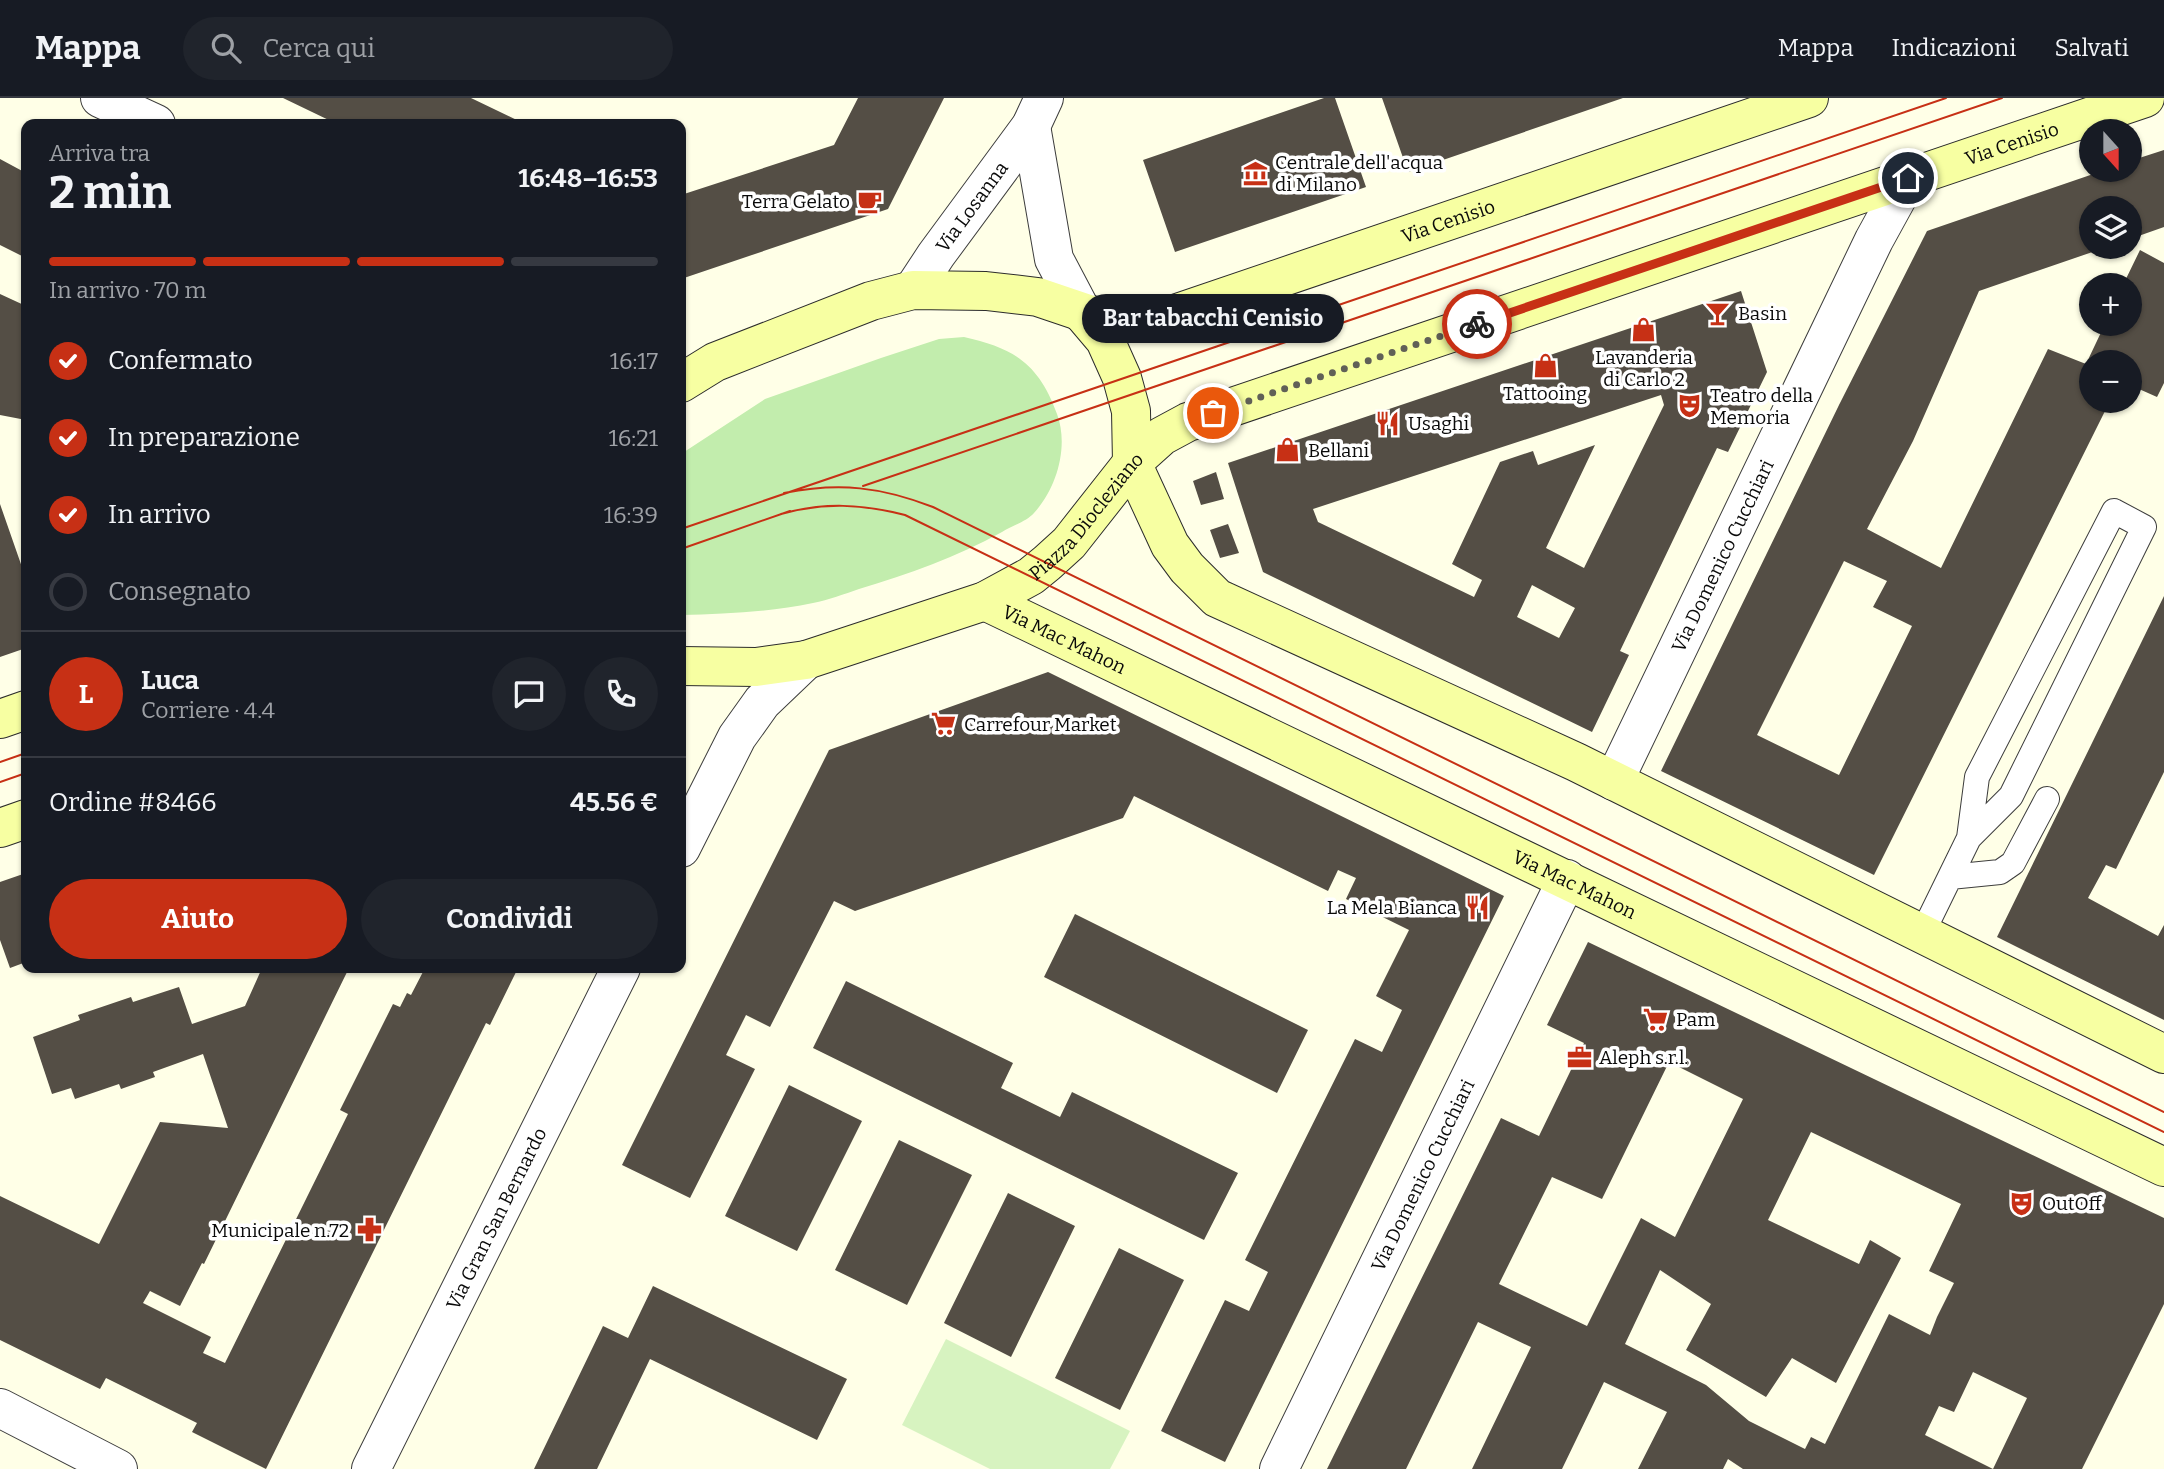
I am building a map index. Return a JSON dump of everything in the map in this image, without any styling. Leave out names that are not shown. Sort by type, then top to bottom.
[{"type":"main road","name":"Via Cenisio","points":[[1083,314],[1112,322],[1157,320],[1809,98]]},
{"type":"main road","name":"Via Cenisio","points":[[1132,463],[1162,436],[1188,422],[2145,98]]},
{"type":"main road","points":[[686,380],[715,362],[871,301],[913,290],[986,291],[1038,297],[1083,314]]},
{"type":"main road","name":"Piazza Diocleziano","points":[[686,666],[756,667],[806,660],[985,601],[1031,576],[1069,543],[1132,463],[1131,411],[1122,378],[1104,341],[1083,314]]},
{"type":"main road","points":[[1132,463],[1170,545],[1187,568],[1217,598],[1614,781],[2164,1054]]},
{"type":"main road","name":"Via Mac Mahon","points":[[985,601],[2164,1167]]},
{"type":"main road","points":[[0,719],[21,712]]},
{"type":"main road","points":[[0,828],[21,821]]},
{"type":"street","points":[[103,99],[145,119]]},
{"type":"street","name":"Via Losanna","points":[[1037,112],[1054,259],[1083,314]]},
{"type":"street","name":"Via Losanna","points":[[913,290],[1037,112]]},
{"type":"street","name":"Via Domenico Cucchiari","points":[[1614,781],[1874,240],[1908,178]]},
{"type":"street","points":[[686,824],[737,737],[762,702],[806,660]]},
{"type":"street","name":"Via Domenico Cucchiari","points":[[1279,1469],[1566,879]]},
{"type":"street","name":"Via Gran San Bernardo","points":[[371,1469],[619,973]]},
{"type":"street","points":[[0,1408],[118,1469]]},
{"type":"lane","points":[[1922,934],[1969,838],[1978,777],[2114,511],[2144,527],[2011,796],[1969,838]]},
{"type":"lane","points":[[1950,877],[2000,872],[2013,863],[2047,800]]},
{"type":"green space","points":[[964,337],[997,347],[1022,361],[1042,382],[1057,414],[1062,439],[1055,479],[1034,513],[950,557],[825,600],[764,610],[686,615],[686,451],[765,399],[939,339]]},
{"type":"green space","points":[[946,1339],[1130,1431],[1110,1469],[990,1469],[902,1425]]},
{"type":"building","points":[[283,98],[471,98],[515,119],[327,119]]},
{"type":"building","points":[[858,98],[944,98],[888,209],[686,277],[686,193],[834,145]]},
{"type":"building","name":"Centrale dell'acqua di Milano","points":[[1324,98],[1335,98],[1366,187],[1175,252],[1143,160]]},
{"type":"building","points":[[1382,98],[1623,98],[1408,172]]},
{"type":"building","points":[[2164,150],[2164,227],[2142,235],[2142,196],[2079,196],[2079,257],[1979,291],[1913,441],[1867,529],[1941,568],[2048,349],[2079,361],[2079,413],[2104,413],[1874,875],[1661,771],[1927,231],[2079,179],[2079,182],[2142,182],[2142,157]],"holes":[[[1844,561],[1887,581],[1873,607],[1912,626],[1839,775],[1757,735]]]},
{"type":"building","points":[[0,159],[21,170],[21,256],[0,245]]},
{"type":"building","points":[[2142,251],[2164,263],[2164,383],[2157,397],[2142,390],[2142,350],[2093,350],[2099,336],[2142,336],[2142,273],[2129,273],[2136,259],[2142,259]]},
{"type":"building","points":[[1741,291],[1767,372],[1728,452],[1717,448],[1620,651],[1629,655],[1592,732],[1263,572],[1228,463]],"holes":[[[1661,395],[1664,405],[1584,568],[1546,548],[1595,445],[1538,465],[1533,451],[1500,462],[1452,564],[1482,580],[1474,597],[1318,522],[1313,509]],[[1532,585],[1575,608],[1559,638],[1517,617]]]},
{"type":"building","points":[[0,294],[21,304],[21,419],[0,415]]},
{"type":"building","points":[[1216,472],[1224,499],[1201,505],[1193,481]]},
{"type":"building","points":[[0,504],[21,564],[21,650],[0,657]]},
{"type":"building","points":[[1228,524],[1239,553],[1220,558],[1210,530]]},
{"type":"building","points":[[2164,596],[2164,772],[2116,869],[2106,865],[2088,898],[2158,936],[2164,925],[2164,1020],[1997,937]]},
{"type":"building","points":[[1048,672],[1504,896],[1225,1462],[1161,1431],[1225,1300],[1249,1311],[1268,1272],[1245,1260],[1355,1039],[1382,1052],[1402,1010],[1376,996],[1409,930],[1346,899],[1356,878],[1338,870],[1328,891],[1134,796],[1123,818],[855,911],[834,901],[770,1027],[746,1015],[726,1055],[755,1069],[690,1198],[622,1165],[829,750]]},
{"type":"building","points":[[21,875],[21,964],[10,968],[0,940],[0,882]]},
{"type":"building","points":[[1075,914],[1308,1030],[1277,1093],[1044,977]]},
{"type":"building","points":[[1588,942],[2164,1218],[2164,1304],[2082,1469],[1993,1469],[1743,1469],[1728,1459],[1723,1469],[1638,1469],[1667,1412],[1604,1382],[1562,1469],[1472,1469],[1531,1347],[1478,1322],[1406,1469],[1327,1469],[1501,1118],[1539,1136],[1584,1043],[1547,1025]],"holes":[[[1669,1062],[1743,1099],[1675,1237],[1641,1218],[1587,1326],[1499,1284],[1552,1177],[1602,1199]],[[1811,1132],[1961,1204],[1929,1271],[1954,1283],[1930,1335],[1889,1314],[1825,1444],[1811,1437],[1805,1449],[1749,1421],[1706,1385],[1625,1344],[1660,1270],[1711,1304],[1686,1350],[1766,1397],[1792,1358],[1836,1383],[1901,1258],[1870,1240],[1859,1264],[1768,1220]],[[1973,1372],[2027,1398],[1993,1469],[1925,1435],[1939,1406],[1954,1412]]]},
{"type":"building","points":[[260,973],[347,973],[204,1264],[202,1263],[180,1306],[150,1291],[143,1303],[211,1337],[203,1353],[225,1363],[348,1114],[340,1110],[393,1004],[400,1007],[407,993],[411,995],[422,973],[516,973],[490,1025],[486,1023],[266,1469],[192,1432],[197,1423],[106,1378],[100,1389],[0,1340],[0,1196],[99,1244],[160,1122],[228,1128],[203,1054],[153,1072],[155,1077],[121,1089],[119,1084],[75,1099],[71,1088],[52,1094],[33,1037],[80,1020],[78,1015],[131,997],[133,1002],[179,987],[192,1024],[245,1006]]},
{"type":"building","points":[[846,981],[1013,1063],[1001,1088],[1060,1117],[1072,1092],[1238,1173],[1204,1240],[813,1048]]},
{"type":"building","points":[[789,1085],[862,1121],[797,1251],[725,1216]]},
{"type":"building","points":[[899,1140],[972,1175],[907,1305],[835,1270]]},
{"type":"building","points":[[1008,1193],[1075,1226],[1011,1357],[944,1323]]},
{"type":"building","points":[[1119,1248],[1184,1280],[1120,1410],[1055,1378]]},
{"type":"building","points":[[653,1286],[847,1379],[817,1440],[650,1359],[597,1469],[534,1469],[603,1326],[628,1338]]},
{"type":"tram line","points":[[686,527],[1946,98]]},
{"type":"tram line","points":[[863,486],[2002,98]]},
{"type":"tram line","points":[[784,493],[824,488],[860,488],[896,495],[933,507],[2164,1112]]},
{"type":"tram line","points":[[781,514],[843,506],[905,515],[2164,1132]]},
{"type":"tram line","points":[[686,547],[790,511]]},
{"type":"tram line","points":[[0,762],[21,755]]},
{"type":"tram line","points":[[0,782],[21,775]]},
{"type":"way so far","points":[[1213,413],[1477,324]]},
{"type":"place","name":"Centrale dell'acqua di Milano","points":[[1255,173]]},
{"type":"place","name":"Terra Gelato","points":[[870,201]]},
{"type":"place","name":"Basin","points":[[1718,313]]},
{"type":"place","name":"Lavanderia di Carlo 2","points":[[1644,329]]},
{"type":"place","name":"Tattooing","points":[[1545,365]]},
{"type":"place","name":"Teatro della Memoria","points":[[1690,406]]},
{"type":"place","name":"Bar tabacchi Cenisio","points":[[1213,413]]},
{"type":"place","name":"Usaghi","points":[[1388,423]]},
{"type":"place","name":"Bellani","points":[[1288,450]]},
{"type":"place","name":"Carrefour Market","points":[[944,724]]},
{"type":"place","name":"La Mela Bianca","points":[[1477,907]]},
{"type":"place","name":"Pam","points":[[1656,1019]]},
{"type":"place","name":"Aleph s.r.l.","points":[[1579,1057]]},
{"type":"place","name":"OutOff","points":[[2022,1203]]},
{"type":"place","name":"Municipale n.72","points":[[369,1230]]},
{"type":"route","points":[[1477,324],[1908,178]]}]
